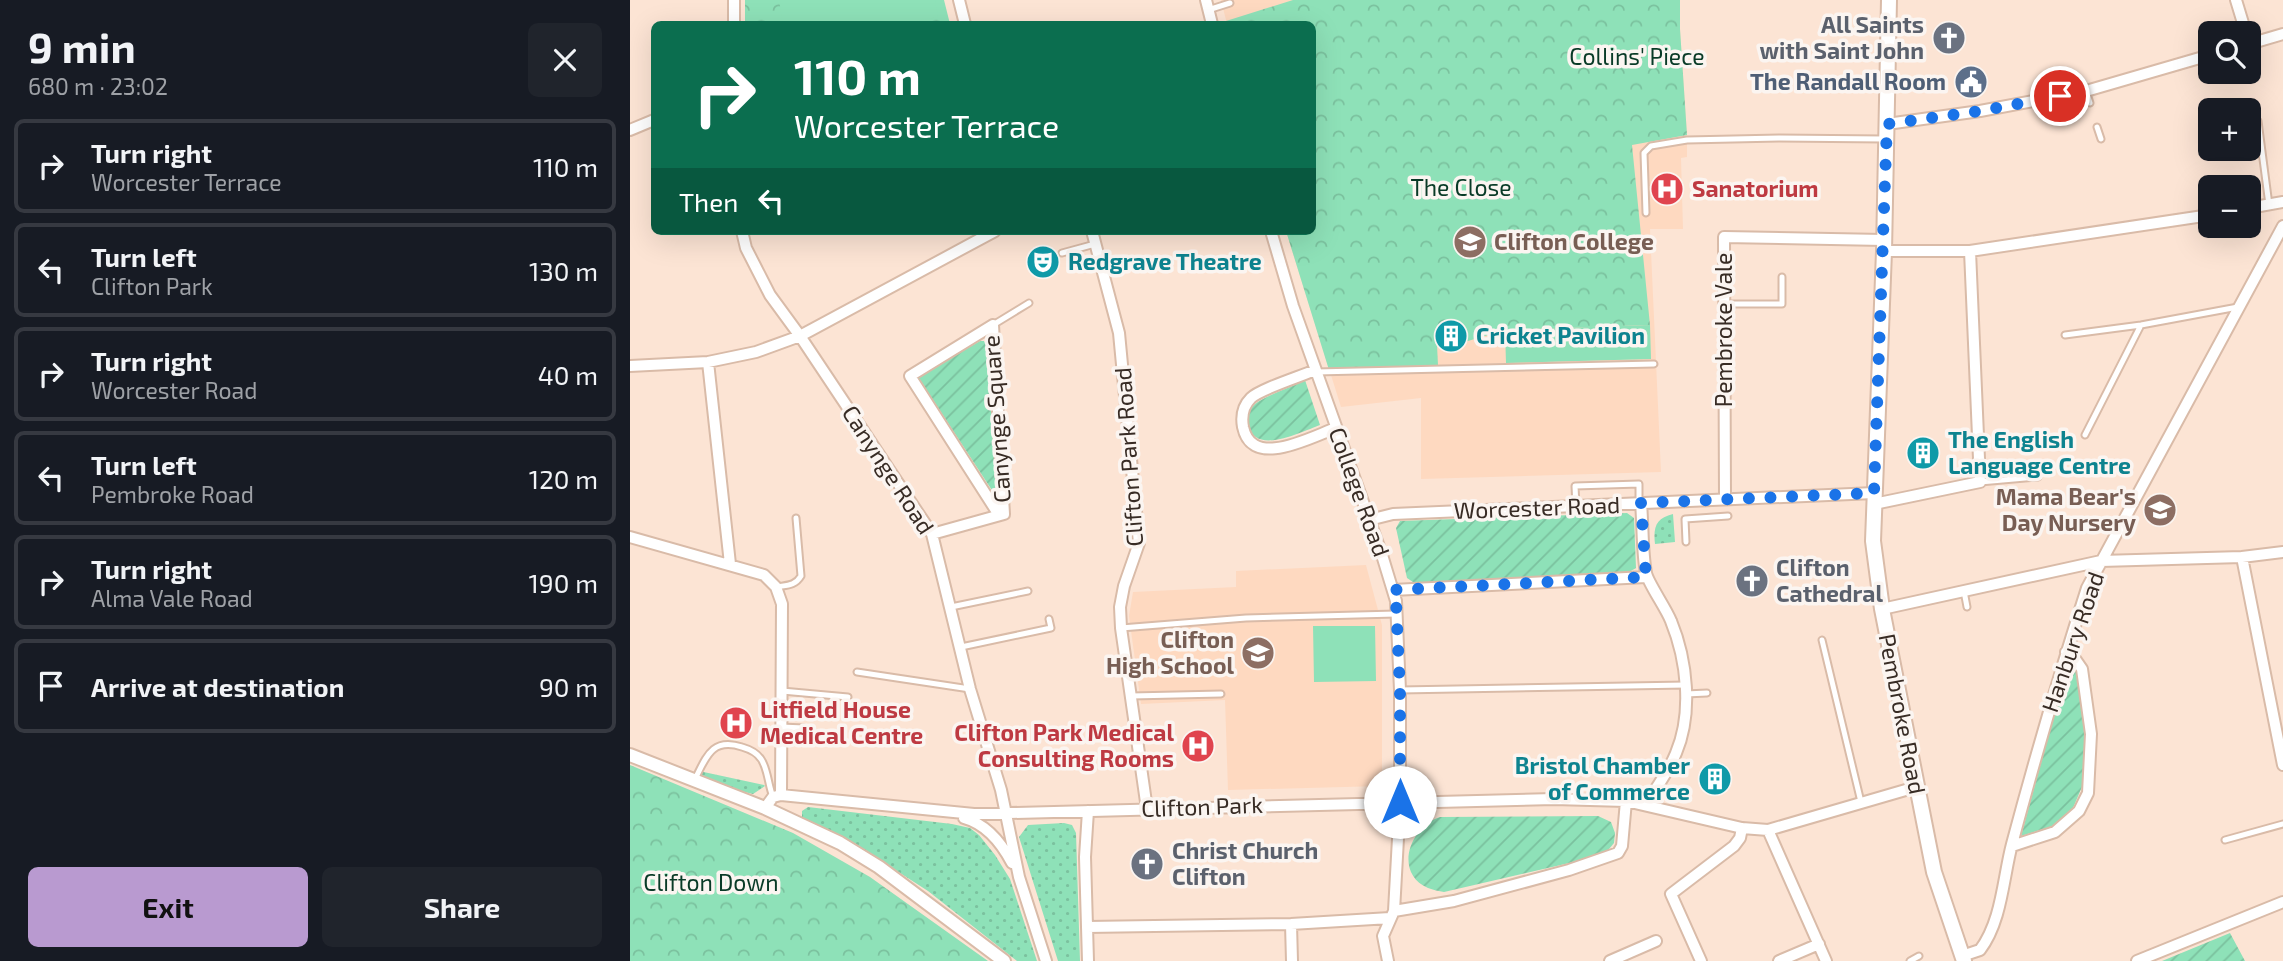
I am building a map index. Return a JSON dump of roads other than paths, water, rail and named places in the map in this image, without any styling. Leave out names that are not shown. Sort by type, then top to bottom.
[{"type":"main road","name":"Pembroke Road","points":[[1889,0],[1884,245],[1873,541],[1882,609],[1934,872],[1963,959]]},
{"type":"street","points":[[734,0],[734,21]]},
{"type":"street","points":[[959,0],[964,21]]},
{"type":"street","points":[[2236,0],[2242,21]]},
{"type":"street","points":[[2261,40],[2283,34]]},
{"type":"street","points":[[1887,131],[2086,91],[2198,58]]},
{"type":"street","points":[[630,130],[651,121]]},
{"type":"street","points":[[2261,206],[2283,202]]},
{"type":"street","points":[[1884,245],[1970,251],[2198,217]]},
{"type":"street","name":"Hanbury Road","points":[[1963,959],[1980,950],[1988,939],[2066,652],[2087,587],[2283,226]]},
{"type":"street","name":"Canynge Road","points":[[743,235],[746,248],[770,295],[932,534],[970,689],[1001,790],[1019,877]]},
{"type":"street","points":[[630,366],[708,362],[756,352],[800,336],[988,235]]},
{"type":"street","name":"Clifton Park Road","points":[[1093,235],[1119,333],[1139,543],[1124,586],[1120,607],[1147,809]]},
{"type":"street","name":"College Road","points":[[1272,235],[1316,371],[1393,590],[1400,690],[1400,802],[1392,914],[1383,936],[1388,961]]},
{"type":"street","name":"Pembroke Vale","points":[[1725,499],[1724,237],[1884,245]]},
{"type":"street","points":[[1970,251],[1980,482]]},
{"type":"street","name":"Canynge Square","points":[[932,534],[1004,514],[993,325],[911,376],[999,515]]},
{"type":"street","points":[[708,362],[730,564]]},
{"type":"street","points":[[1316,371],[1252,396],[1242,410],[1245,435],[1254,446],[1273,450],[1336,428]]},
{"type":"street","name":"Worcester Road","points":[[1369,520],[1393,514],[1725,499],[1874,499],[1980,482]]},
{"type":"street","points":[[1640,503],[1646,577],[1660,596],[1671,620],[1678,640],[1686,689],[1684,724],[1676,753],[1646,804]]},
{"type":"street","points":[[630,537],[764,575],[776,587],[782,604],[781,727],[773,800]]},
{"type":"street","points":[[1882,609],[2101,561],[2242,557],[2283,552]]},
{"type":"street","points":[[2242,557],[2283,765]]},
{"type":"street","points":[[1393,590],[1646,577]]},
{"type":"street","points":[[2012,846],[2055,832],[2079,811],[2088,793],[2091,734],[2082,669],[2073,656],[2066,652]]},
{"type":"street","points":[[630,755],[694,780],[773,800],[879,867],[1004,961]]},
{"type":"street","name":"Clifton Park","points":[[773,800],[856,801],[974,814],[1400,802],[1554,799],[1626,801],[1742,828],[1768,830],[1916,787]]},
{"type":"street","points":[[1087,927],[1291,924],[1392,914],[1454,901],[1569,870],[1618,853],[1622,846],[1626,801]]},
{"type":"street","points":[[1088,811],[1085,857],[1088,961]]},
{"type":"street","points":[[945,812],[980,824],[1004,848],[1019,877],[1046,961]]},
{"type":"street","points":[[1701,961],[1671,894],[1734,846],[1740,838],[1742,828]]},
{"type":"street","points":[[1768,830],[1826,961]]},
{"type":"street","points":[[2137,961],[2283,902]]},
{"type":"street","points":[[1291,924],[1292,961]]},
{"type":"street","points":[[1611,961],[1657,941]]},
{"type":"street","points":[[1779,961],[1819,944]]},
{"type":"lane","points":[[1207,5],[1230,3]]},
{"type":"lane","points":[[2086,91],[2090,103]]},
{"type":"lane","points":[[2097,127],[2101,139]]},
{"type":"lane","points":[[1646,212],[1644,153],[1651,146],[1700,140],[1887,131]]},
{"type":"lane","points":[[2261,144],[2269,205]]},
{"type":"lane","points":[[1062,253],[1095,244]]},
{"type":"lane","points":[[1724,304],[1782,304],[1782,277]]},
{"type":"lane","points":[[993,325],[1029,303]]},
{"type":"lane","points":[[2065,335],[2141,325],[2239,307]]},
{"type":"lane","points":[[2085,435],[2141,325]]},
{"type":"lane","points":[[1316,371],[1654,363]]},
{"type":"lane","points":[[1980,482],[2038,477]]},
{"type":"lane","points":[[1576,506],[1575,486],[1639,484],[1640,503]]},
{"type":"lane","points":[[1686,542],[1685,519],[1728,516]]},
{"type":"lane","points":[[776,587],[793,584],[801,576],[796,518]]},
{"type":"lane","points":[[951,607],[1028,591]]},
{"type":"lane","points":[[1964,591],[1967,607]]},
{"type":"lane","points":[[1121,628],[1246,618],[1396,614]]},
{"type":"lane","points":[[961,647],[1051,628],[1049,619]]},
{"type":"lane","points":[[1822,640],[1861,802]]},
{"type":"lane","points":[[857,672],[970,689]]},
{"type":"lane","points":[[1400,690],[1686,689],[1707,693]]},
{"type":"lane","points":[[781,691],[848,697]]},
{"type":"lane","points":[[1131,696],[1221,694]]},
{"type":"lane","points":[[781,727],[804,728]]},
{"type":"lane","points":[[694,780],[714,747],[722,744],[743,747],[761,759],[773,800]]},
{"type":"lane","points":[[2225,840],[2283,824]]},
{"type":"lane","points":[[1910,961],[1919,956]]},
{"type":"place","name":"All Saints with Saint John","points":[[1949,38]]},
{"type":"place","name":"The Randall Room","points":[[1971,82]]},
{"type":"place","name":"Sanatorium","points":[[1667,189]]},
{"type":"place","name":"Clifton College","points":[[1470,242]]},
{"type":"place","name":"Redgrave Theatre","points":[[1043,262]]},
{"type":"place","name":"Cricket Pavilion","points":[[1451,336]]},
{"type":"place","name":"The English Language Centre","points":[[1923,453]]},
{"type":"place","name":"Mama Bear's Day Nursery","points":[[2160,510]]},
{"type":"place","name":"Clifton Cathedral","points":[[1752,581]]},
{"type":"place","name":"Clifton High School","points":[[1258,653]]},
{"type":"place","name":"Litfield House Medical Centre","points":[[736,723]]},
{"type":"place","name":"Clifton Park Medical Consulting Rooms","points":[[1198,746]]},
{"type":"place","name":"Bristol Chamber of Commerce","points":[[1715,779]]},
{"type":"place","name":"Christ Church Clifton","points":[[1147,864]]},
{"type":"park label","name":"Collins' Piece","points":[[1637,57]]},
{"type":"park label","name":"The Close","points":[[1461,188]]},
{"type":"park label","name":"Clifton Down","points":[[711,883]]}]
